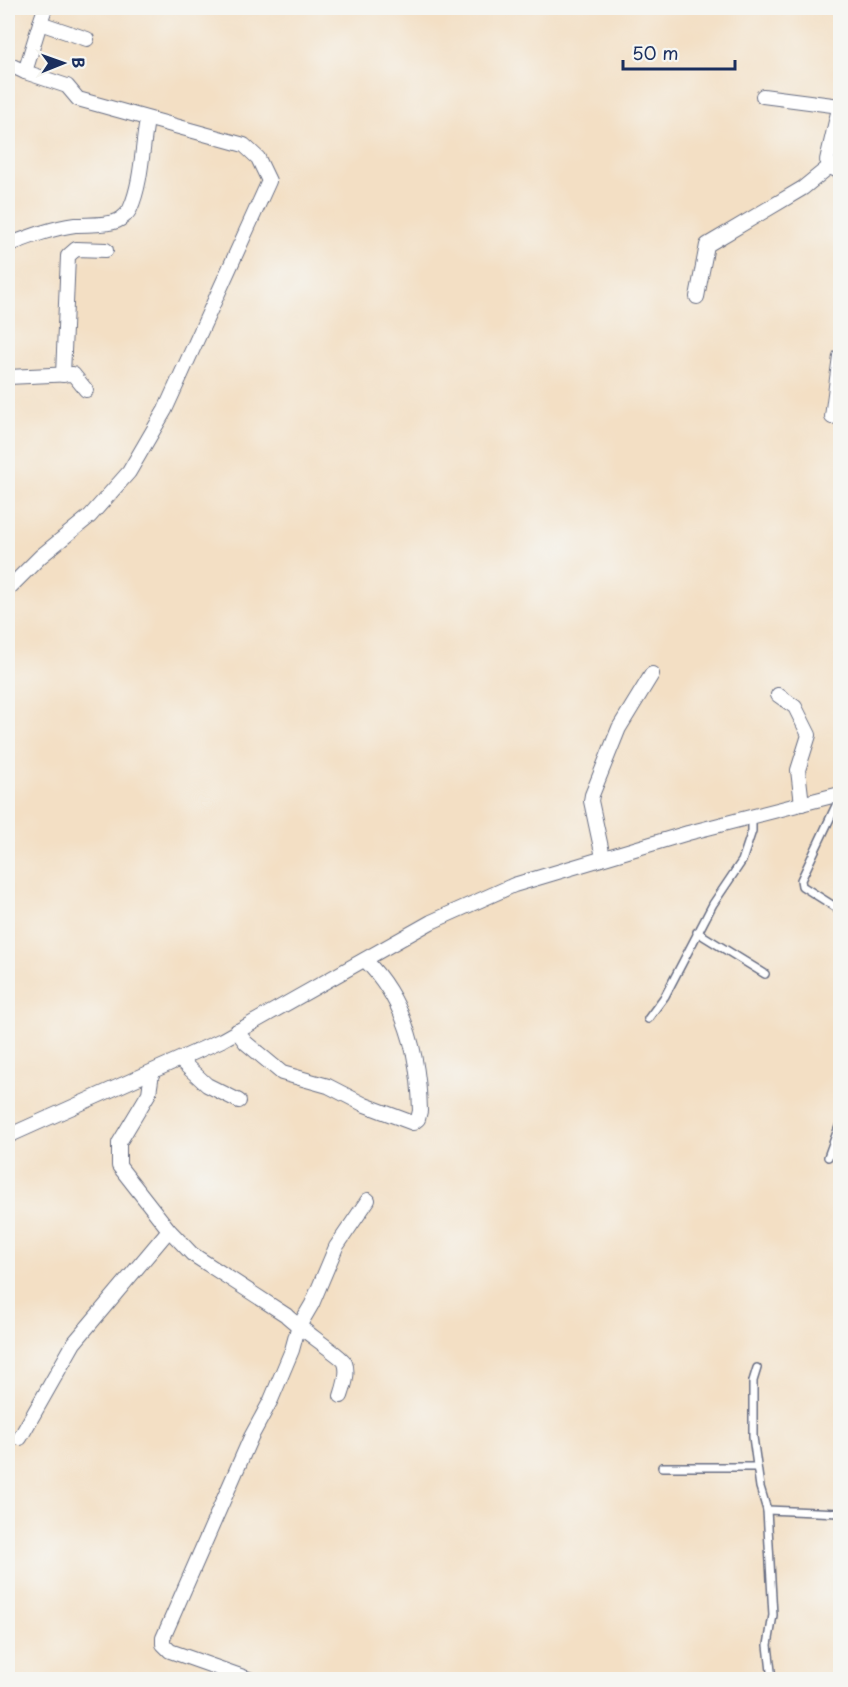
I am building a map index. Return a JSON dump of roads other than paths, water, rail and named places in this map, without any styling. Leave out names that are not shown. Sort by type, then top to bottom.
[{"type":"street","points":[[26,72],[45,8]]},
{"type":"street","points":[[40,23],[87,39]]},
{"type":"street","points":[[8,64],[67,86],[78,99],[244,145],[258,158],[269,181],[165,410],[129,472],[96,510],[41,556],[8,589]]},
{"type":"street","points":[[697,297],[707,245],[835,168],[827,160],[840,105],[764,96]]},
{"type":"street","points":[[8,245],[42,232],[73,225],[103,224],[129,211],[134,197],[146,126]]},
{"type":"street","points":[[63,375],[68,256],[76,249],[106,250]]},
{"type":"street","points":[[832,417],[840,356]]},
{"type":"street","points":[[8,377],[74,375],[86,390]]},
{"type":"street","points":[[603,857],[591,801],[592,795],[619,728],[652,674]]},
{"type":"street","points":[[778,694],[795,707],[809,735],[798,770],[802,804]]},
{"type":"street","points":[[8,1136],[180,1060],[469,904],[514,885],[603,857],[840,796]]},
{"type":"street","points":[[237,1031],[246,1043],[282,1073],[328,1086],[365,1106],[413,1123],[418,1119],[420,1111],[415,1055],[396,1000],[378,973],[365,960]]},
{"type":"street","points":[[180,1060],[207,1085],[239,1101]]},
{"type":"street","points":[[152,1073],[148,1093],[119,1143],[117,1154],[119,1166],[169,1230],[192,1254],[286,1315],[298,1328],[346,1363],[341,1396]]},
{"type":"street","points":[[252,1680],[170,1651],[163,1644],[163,1638],[251,1437],[271,1400],[292,1350],[298,1328],[312,1304],[336,1247],[368,1200]]},
{"type":"street","points":[[20,1438],[74,1343],[169,1230]]},
{"type":"lane","points":[[840,796],[801,880],[802,886],[840,910]]},
{"type":"lane","points":[[648,1019],[665,996],[698,932],[742,861],[752,831],[752,817]]},
{"type":"lane","points":[[698,932],[765,974]]},
{"type":"lane","points":[[828,1157],[840,1124]]},
{"type":"lane","points":[[757,1368],[752,1403],[757,1467],[767,1510],[773,1615],[768,1645],[772,1680]]},
{"type":"lane","points":[[662,1467],[757,1467]]},
{"type":"lane","points":[[767,1510],[840,1513]]}]
